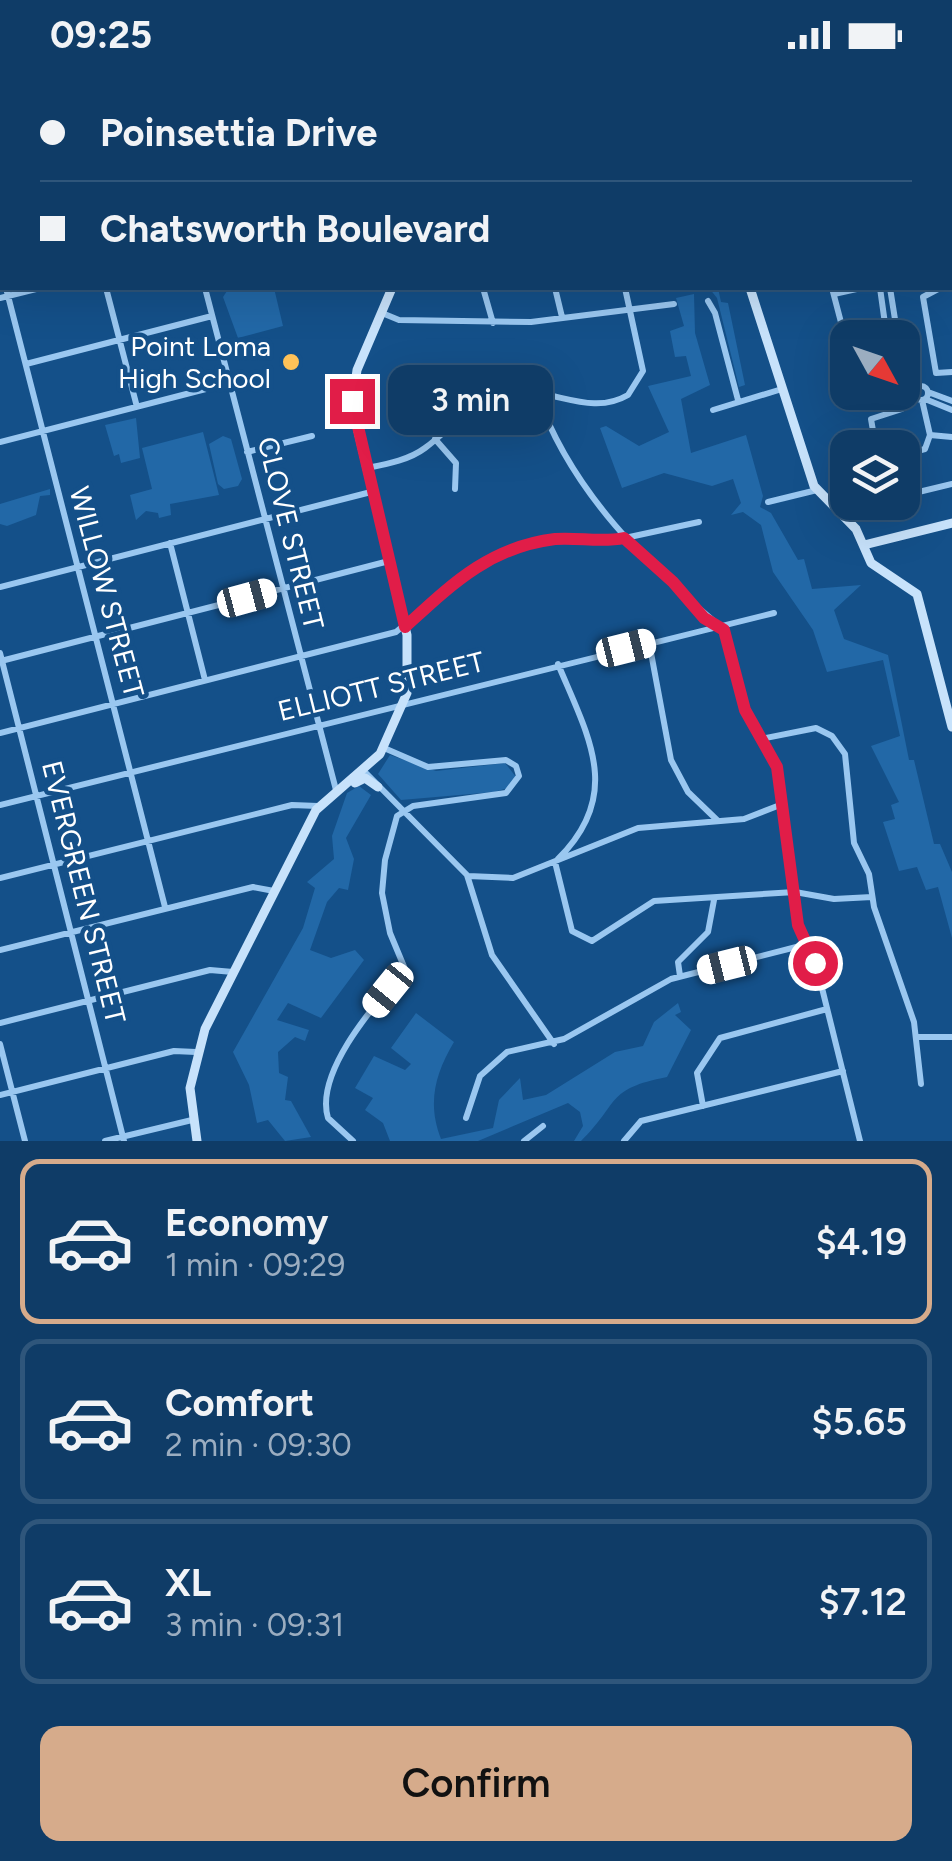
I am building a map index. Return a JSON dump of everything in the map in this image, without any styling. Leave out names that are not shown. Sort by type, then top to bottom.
[{"type":"main road","points":[[197,1141],[190,1088],[196,1052],[233,972],[318,806],[364,772],[384,748],[405,702],[410,661],[405,627],[352,413],[353,386],[391,290]]},
{"type":"main road","points":[[751,290],[817,490],[853,526],[871,563],[904,581],[919,598],[952,727]]},
{"type":"main road","points":[[864,545],[952,523]]},
{"type":"main road","points":[[340,788],[366,778],[378,786]]},
{"type":"street","points":[[106,290],[137,408]]},
{"type":"street","name":"CLOVE STREET","points":[[206,290],[299,657],[340,788]]},
{"type":"street","points":[[484,290],[493,322]]},
{"type":"street","points":[[555,290],[562,318]]},
{"type":"street","points":[[366,469],[413,455],[435,440],[458,416],[508,393],[606,404],[628,395],[638,384],[642,359],[626,290]]},
{"type":"street","points":[[833,290],[841,320]]},
{"type":"street","points":[[880,290],[884,320]]},
{"type":"street","points":[[890,290],[895,320]]},
{"type":"street","points":[[873,430],[871,419],[902,409],[922,394],[936,373],[923,300],[927,292],[934,290]]},
{"type":"street","name":"WILLOW STREET","points":[[5,294],[164,907]]},
{"type":"street","points":[[708,301],[716,313],[738,400]]},
{"type":"street","points":[[381,312],[399,320],[493,322],[562,318],[612,309],[631,312],[674,304]]},
{"type":"street","points":[[26,364],[212,316]]},
{"type":"street","points":[[936,373],[952,372]]},
{"type":"street","points":[[0,442],[229,384]]},
{"type":"street","points":[[713,410],[782,389]]},
{"type":"street","points":[[920,390],[930,435],[926,448],[920,450]]},
{"type":"street","points":[[537,394],[574,469],[624,538],[726,631],[745,710],[777,767],[792,892],[804,944],[818,972],[860,1141]]},
{"type":"street","points":[[922,394],[952,401]]},
{"type":"street","points":[[922,394],[952,410]]},
{"type":"street","points":[[930,435],[952,437]]},
{"type":"street","points":[[246,452],[312,436]]},
{"type":"street","points":[[435,440],[456,463],[455,489]]},
{"type":"street","points":[[920,492],[952,484]]},
{"type":"street","points":[[768,502],[817,490]]},
{"type":"street","points":[[0,587],[372,492]]},
{"type":"street","points":[[0,733],[405,627],[448,584],[508,550],[559,539],[624,538],[699,522]]},
{"type":"street","points":[[170,543],[205,680]]},
{"type":"street","points":[[1,658],[389,562]]},
{"type":"street","name":"ELLIOTT STREET","points":[[0,805],[774,613]]},
{"type":"street","points":[[649,642],[671,760],[697,803],[717,820]]},
{"type":"street","name":"EVERGREEN STREET","points":[[1,658],[124,1139]]},
{"type":"street","points":[[555,862],[581,832],[597,782],[592,746],[558,664]]},
{"type":"street","points":[[761,739],[808,727],[825,731],[842,747],[851,776],[853,837],[871,880],[872,898],[918,1037],[921,1084]]},
{"type":"street","points":[[353,1141],[328,1118],[326,1094],[355,1030],[405,969],[390,933],[382,893],[388,850],[402,811],[415,805],[506,793],[517,783],[519,772],[504,759],[450,768],[422,766],[384,748]]},
{"type":"street","points":[[364,772],[467,875],[492,955],[554,1044]]},
{"type":"street","points":[[0,878],[292,805],[318,806]]},
{"type":"street","points":[[467,875],[513,878],[638,828],[746,819],[780,805]]},
{"type":"street","points":[[555,862],[572,932],[584,940],[599,939],[654,901],[792,892],[839,899],[872,898]]},
{"type":"street","points":[[0,950],[256,886],[274,891]]},
{"type":"street","points":[[680,976],[678,962],[708,932],[714,900]]},
{"type":"street","points":[[466,1118],[476,1083],[492,1061],[512,1050],[554,1044],[680,976],[804,944]]},
{"type":"street","points":[[0,1023],[213,969],[233,972]]},
{"type":"street","points":[[703,1106],[697,1073],[720,1038],[828,1010]]},
{"type":"street","points":[[918,1037],[952,1037]]},
{"type":"street","points":[[0,1044],[25,1141]]},
{"type":"street","points":[[0,1095],[174,1051],[196,1052]]},
{"type":"street","points":[[624,1141],[637,1122],[842,1071]]},
{"type":"street","points":[[105,1141],[192,1120]]},
{"type":"street","points":[[524,1141],[543,1126]]},
{"type":"shaded area","points":[[274,290],[283,326],[238,338],[223,297],[227,291]]},
{"type":"shaded area","points":[[711,290],[718,290],[721,302],[728,303],[745,385],[739,387],[717,298]]},
{"type":"shaded area","points":[[694,294],[695,333],[710,385],[681,399],[691,453],[746,435],[763,496],[760,507],[771,513],[798,560],[804,559],[812,589],[861,585],[834,610],[844,639],[888,655],[909,760],[914,760],[934,844],[940,844],[952,872],[952,938],[938,887],[926,890],[917,867],[899,871],[883,822],[895,819],[891,805],[899,802],[871,746],[900,736],[883,660],[827,672],[813,630],[773,572],[761,525],[743,512],[731,515],[741,503],[733,479],[712,486],[664,473],[622,488],[600,428],[606,426],[639,446],[669,432],[648,386],[691,376],[686,356],[675,357],[670,331],[684,326],[676,298]]},
{"type":"shaded area","points":[[136,418],[140,458],[121,463],[119,454],[114,456],[105,425]]},
{"type":"shaded area","points":[[203,432],[219,495],[170,504],[171,515],[159,518],[158,513],[146,511],[136,520],[130,495],[152,489],[142,448]]},
{"type":"shaded area","points":[[223,436],[231,439],[242,479],[238,486],[224,489],[218,484],[209,444]]},
{"type":"shaded area","points":[[50,489],[50,495],[40,496],[36,515],[7,526],[0,524],[0,504]]},
{"type":"shaded area","points":[[390,755],[436,771],[505,763],[516,777],[508,788],[494,792],[401,800],[378,774]]},
{"type":"shaded area","points":[[359,786],[371,795],[346,838],[354,859],[348,890],[339,888],[327,902],[310,950],[331,958],[355,950],[364,960],[321,1018],[288,1003],[277,1020],[309,1030],[305,1041],[295,1037],[278,1052],[279,1073],[288,1077],[285,1100],[291,1101],[311,1137],[285,1141],[268,1120],[257,1123],[249,1085],[233,1052],[303,928],[315,888],[307,882],[334,859],[332,836],[347,793]]},
{"type":"shaded area","points":[[678,1003],[681,1012],[675,1015],[691,1030],[667,1077],[623,1093],[581,1141],[574,1141],[583,1126],[580,1112],[568,1103],[478,1141],[390,1141],[383,1123],[365,1110],[373,1098],[355,1088],[374,1056],[405,1070],[411,1064],[391,1048],[416,1013],[454,1042],[435,1089],[434,1113],[441,1139],[493,1128],[499,1100],[520,1078],[523,1100],[546,1095],[615,1052],[643,1046],[654,1022]]},
{"type":"place","name":"Point Loma High School","points":[[291,362]]},
{"type":"route","points":[[352,401],[354,424],[405,627],[448,584],[508,550],[559,539],[624,538],[673,582],[704,618],[724,630],[745,710],[777,767],[784,847],[798,925],[815,963]]}]
